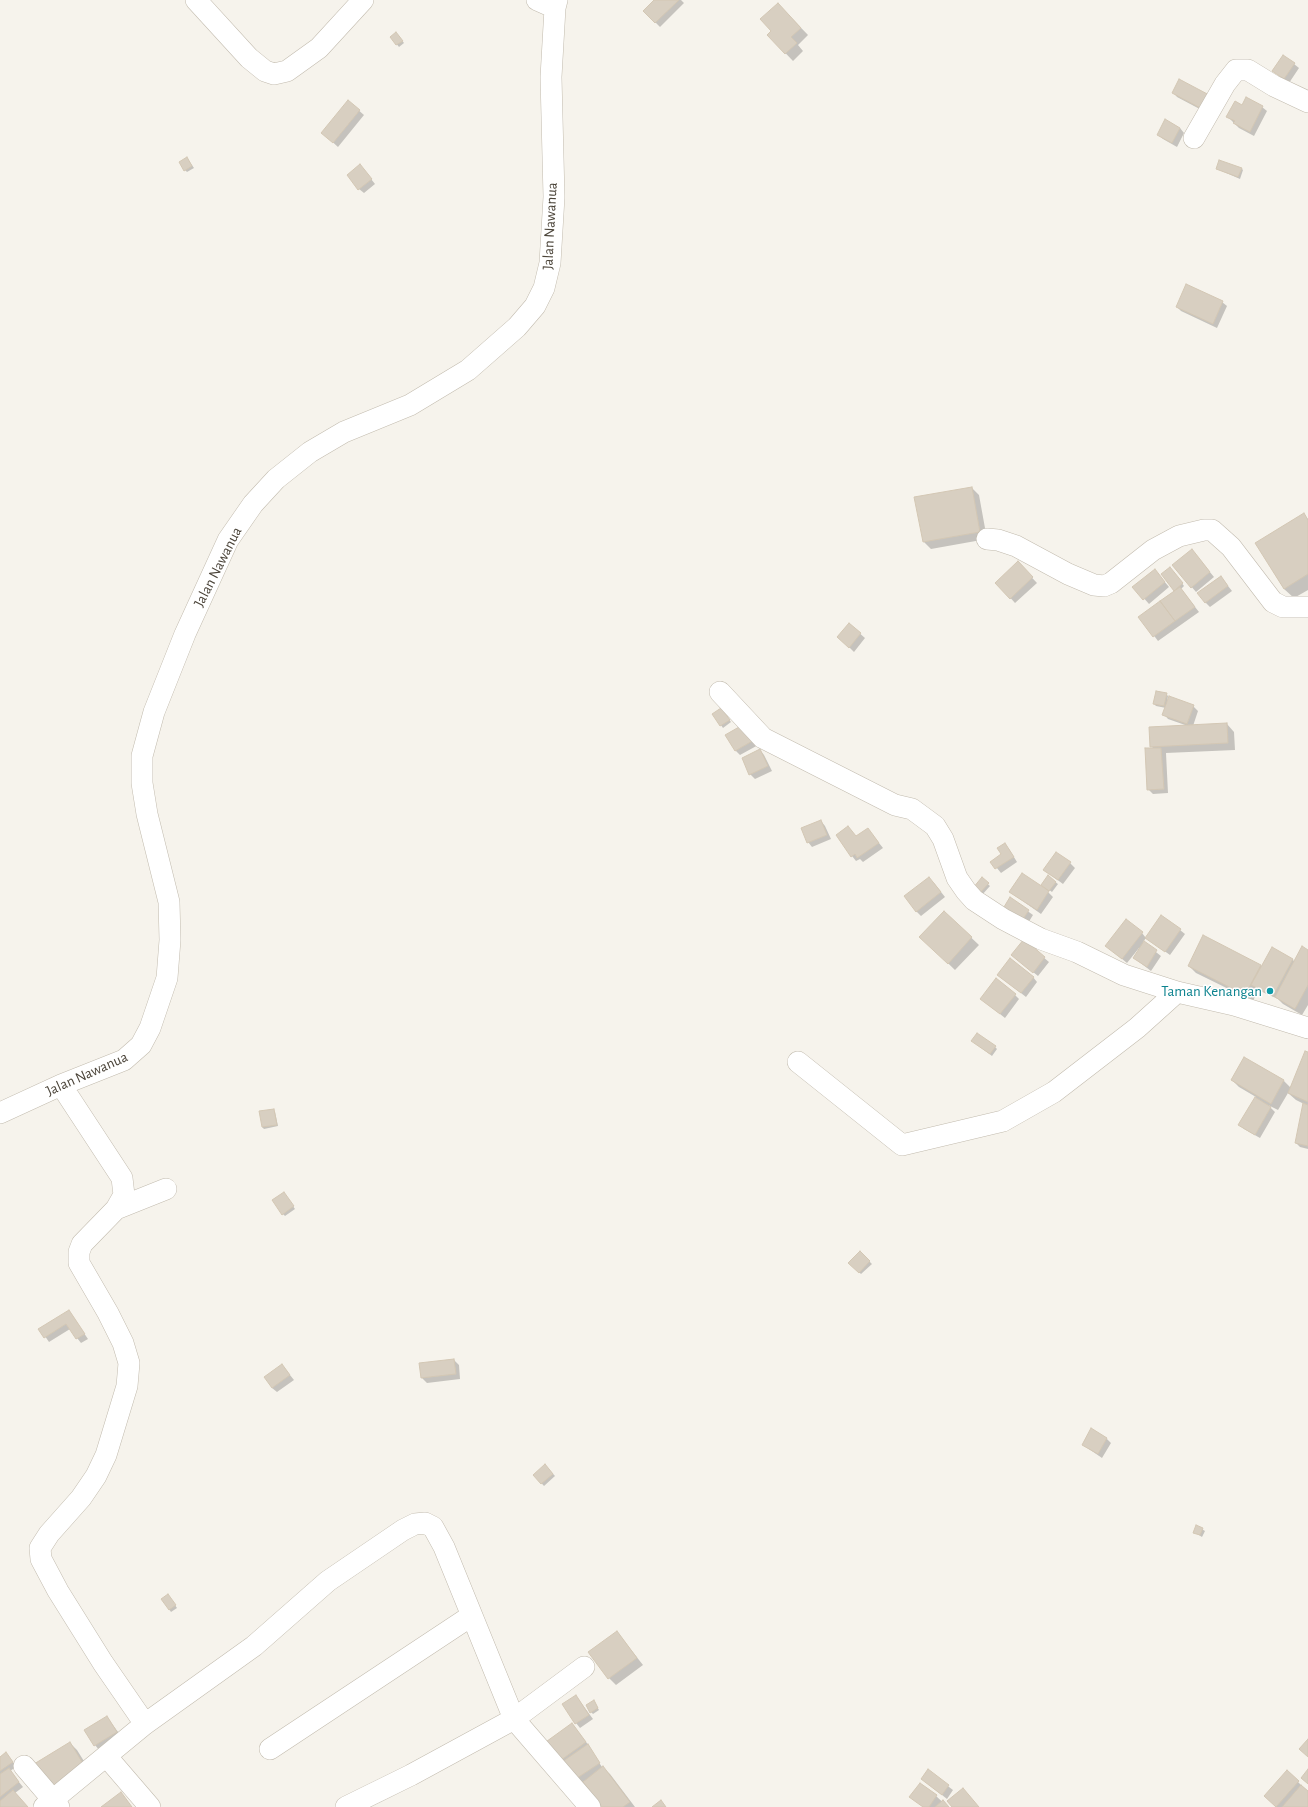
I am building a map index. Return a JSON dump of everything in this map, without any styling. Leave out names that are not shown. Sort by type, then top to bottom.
[{"type":"street","points":[[196,0],[249,58],[265,71],[274,74],[287,71],[319,48],[363,0]]},
{"type":"street","name":"Jalan Nawanua","points":[[0,1113],[61,1085],[124,1060],[142,1045],[150,1028],[167,978],[170,940],[169,902],[147,814],[142,783],[142,756],[154,712],[185,634],[228,540],[253,504],[276,479],[310,452],[344,432],[410,405],[468,370],[517,327],[535,306],[544,288],[550,263],[554,197],[549,3]]},
{"type":"street","points":[[1194,138],[1224,84],[1236,70],[1248,70],[1274,86],[1308,102]]},
{"type":"street","points":[[987,540],[998,540],[1016,546],[1068,574],[1094,585],[1104,586],[1111,583],[1153,550],[1179,536],[1204,530],[1212,530],[1231,547],[1273,602],[1283,607],[1308,607]]},
{"type":"street","points":[[720,692],[763,738],[895,805],[912,809],[935,826],[944,839],[957,878],[966,891],[974,900],[1003,919],[1041,939],[1077,952],[1124,975],[1177,992],[1234,1005],[1308,1028]]},
{"type":"street","points":[[798,1062],[902,1145],[1003,1121],[1054,1092],[1137,1028],[1177,992]]},
{"type":"street","points":[[61,1085],[122,1178],[124,1195],[116,1208],[82,1244],[78,1252],[78,1263],[108,1313],[123,1343],[129,1363],[127,1386],[106,1455],[96,1476],[81,1498],[49,1534],[40,1548],[41,1559],[58,1591],[103,1662],[145,1724]]},
{"type":"street","points":[[116,1208],[166,1189]]},
{"type":"street","points":[[24,1766],[52,1805],[145,1724],[254,1646],[328,1581],[403,1530],[415,1524],[425,1523],[433,1527],[444,1547],[514,1719],[590,1807]]},
{"type":"street","points":[[270,1750],[471,1616]]},
{"type":"street","points":[[346,1807],[410,1775],[514,1719],[584,1667]]},
{"type":"street","points":[[107,1757],[150,1807]]},
{"type":"building","points":[[654,0],[679,0],[655,23],[643,11]]},
{"type":"building","points":[[778,3],[801,28],[791,37],[797,43],[785,54],[767,35],[771,31],[760,19]]},
{"type":"building","points":[[396,32],[403,41],[396,45],[390,37]]},
{"type":"building","points":[[1283,55],[1295,63],[1284,79],[1272,71]]},
{"type":"building","points":[[1179,79],[1213,97],[1206,111],[1172,93]]},
{"type":"building","points":[[1246,97],[1263,106],[1250,132],[1233,123],[1235,121],[1226,117],[1235,101],[1242,105]]},
{"type":"building","points":[[348,100],[360,110],[333,143],[321,133]]},
{"type":"building","points":[[1165,119],[1180,128],[1172,143],[1157,135]]},
{"type":"building","points":[[187,157],[192,166],[184,171],[179,162]]},
{"type":"building","points":[[1219,160],[1242,168],[1238,177],[1216,169]]},
{"type":"building","points":[[360,164],[372,179],[358,190],[347,175]]},
{"type":"building","points":[[1186,284],[1223,301],[1213,324],[1176,307]]},
{"type":"building","points":[[972,487],[980,532],[923,542],[914,497]]},
{"type":"building","points":[[1304,513],[1308,520],[1308,574],[1284,589],[1255,543]]},
{"type":"building","points":[[1192,549],[1210,572],[1191,588],[1172,565]]},
{"type":"building","points":[[1018,561],[1033,577],[1010,599],[995,583]]},
{"type":"building","points":[[1170,567],[1183,583],[1174,591],[1161,574]]},
{"type":"building","points":[[1155,569],[1165,582],[1143,600],[1132,587]]},
{"type":"building","points":[[1221,576],[1228,586],[1205,603],[1197,593]]},
{"type":"building","points":[[1180,587],[1195,607],[1175,621],[1160,601]]},
{"type":"building","points":[[1160,601],[1175,621],[1153,637],[1138,617]]},
{"type":"building","points":[[849,623],[861,633],[849,648],[837,637]]},
{"type":"building","points":[[1156,691],[1167,693],[1164,706],[1153,704]]},
{"type":"building","points":[[1169,696],[1194,705],[1187,724],[1162,715]]},
{"type":"building","points":[[721,708],[730,720],[720,726],[712,714]]},
{"type":"building","points":[[746,723],[756,739],[735,751],[725,735]]},
{"type":"building","points":[[1227,723],[1228,743],[1150,747],[1149,727]]},
{"type":"building","points":[[1145,748],[1161,748],[1164,789],[1147,790]]},
{"type":"building","points":[[760,749],[768,766],[749,775],[742,758]]},
{"type":"building","points":[[821,820],[827,835],[807,843],[801,828]]},
{"type":"building","points":[[848,826],[856,836],[868,828],[879,843],[857,858],[855,854],[851,857],[836,835]]},
{"type":"building","points":[[1005,843],[1014,857],[995,869],[990,862],[1001,854],[997,848]]},
{"type":"building","points":[[1056,852],[1071,862],[1058,880],[1043,870]]},
{"type":"building","points":[[1022,873],[1049,891],[1037,910],[1009,892]]},
{"type":"building","points":[[1048,875],[1056,882],[1049,891],[1041,885]]},
{"type":"building","points":[[929,877],[941,892],[916,912],[904,896]]},
{"type":"building","points":[[982,877],[989,883],[979,894],[973,888]]},
{"type":"building","points":[[1010,897],[1029,910],[1020,924],[1001,912]]},
{"type":"building","points":[[944,911],[972,937],[948,964],[919,937]]},
{"type":"building","points":[[1161,915],[1181,929],[1165,952],[1145,938]]},
{"type":"building","points":[[1126,919],[1143,932],[1122,959],[1105,946]]},
{"type":"building","points":[[1203,935],[1261,965],[1245,995],[1188,966]]},
{"type":"building","points":[[1024,939],[1045,957],[1033,973],[1011,955]]},
{"type":"building","points":[[1144,941],[1157,950],[1147,967],[1133,958]]},
{"type":"building","points":[[1302,946],[1308,950],[1308,985],[1295,1009],[1275,997]]},
{"type":"building","points":[[1272,947],[1293,959],[1273,996],[1251,985]]},
{"type":"building","points":[[1010,958],[1034,977],[1021,993],[997,975]]},
{"type":"building","points":[[996,978],[1016,994],[1000,1014],[980,999]]},
{"type":"building","points":[[977,1033],[996,1046],[990,1054],[971,1041]]},
{"type":"building","points":[[1305,1051],[1308,1052],[1308,1102],[1288,1093]]},
{"type":"building","points":[[1244,1057],[1284,1080],[1271,1104],[1231,1080]]},
{"type":"building","points":[[1255,1097],[1271,1107],[1255,1135],[1238,1125]]},
{"type":"building","points":[[1303,1103],[1308,1105],[1308,1146],[1295,1143]]},
{"type":"building","points":[[274,1109],[277,1125],[262,1127],[259,1111]]},
{"type":"building","points":[[284,1192],[294,1206],[282,1215],[272,1200]]},
{"type":"building","points":[[860,1251],[870,1261],[859,1273],[848,1263]]},
{"type":"building","points":[[69,1310],[85,1334],[76,1339],[66,1324],[44,1338],[38,1329]]},
{"type":"building","points":[[454,1359],[456,1374],[421,1378],[419,1363]]},
{"type":"building","points":[[282,1364],[290,1375],[272,1388],[264,1377]]},
{"type":"building","points":[[1091,1428],[1107,1438],[1098,1454],[1082,1445]]},
{"type":"building","points":[[545,1464],[553,1474],[541,1484],[533,1475]]},
{"type":"building","points":[[1196,1525],[1203,1528],[1200,1535],[1193,1533]]},
{"type":"building","points":[[168,1594],[176,1605],[169,1610],[161,1599]]},
{"type":"building","points":[[617,1631],[637,1658],[608,1679],[588,1652]]},
{"type":"building","points":[[576,1695],[589,1715],[575,1724],[562,1704]]},
{"type":"building","points":[[594,1700],[598,1708],[590,1713],[586,1705]]},
{"type":"building","points":[[107,1716],[117,1732],[94,1746],[84,1730]]},
{"type":"building","points":[[572,1723],[586,1742],[557,1763],[543,1744]]},
{"type":"building","points":[[1308,1739],[1308,1757],[1299,1749]]},
{"type":"building","points":[[70,1742],[85,1767],[49,1788],[34,1764]]},
{"type":"building","points":[[588,1744],[600,1763],[571,1782],[559,1764]]},
{"type":"building","points":[[6,1752],[13,1762],[0,1771],[0,1757]]},
{"type":"building","points":[[603,1766],[630,1802],[623,1807],[602,1807],[583,1782]]},
{"type":"building","points":[[9,1768],[19,1782],[0,1797],[0,1774]]},
{"type":"building","points":[[928,1769],[949,1785],[942,1795],[921,1779]]},
{"type":"building","points":[[1308,1769],[1308,1784],[1301,1778]]},
{"type":"building","points":[[1287,1770],[1299,1781],[1276,1807],[1264,1796]]},
{"type":"building","points":[[920,1783],[937,1795],[929,1807],[923,1807],[909,1797]]},
{"type":"building","points":[[1301,1785],[1308,1791],[1308,1807],[1282,1807]]},
{"type":"building","points":[[963,1788],[979,1807],[952,1807],[947,1801]]},
{"type":"building","points":[[13,1790],[28,1807],[0,1807],[0,1801]]},
{"type":"building","points":[[121,1792],[132,1807],[101,1807]]},
{"type":"building","points":[[661,1800],[666,1807],[652,1807]]},
{"type":"building","points":[[943,1800],[949,1807],[935,1807]]},
{"type":"place","name":"Taman Kenangan","points":[[1270,991]]}]
